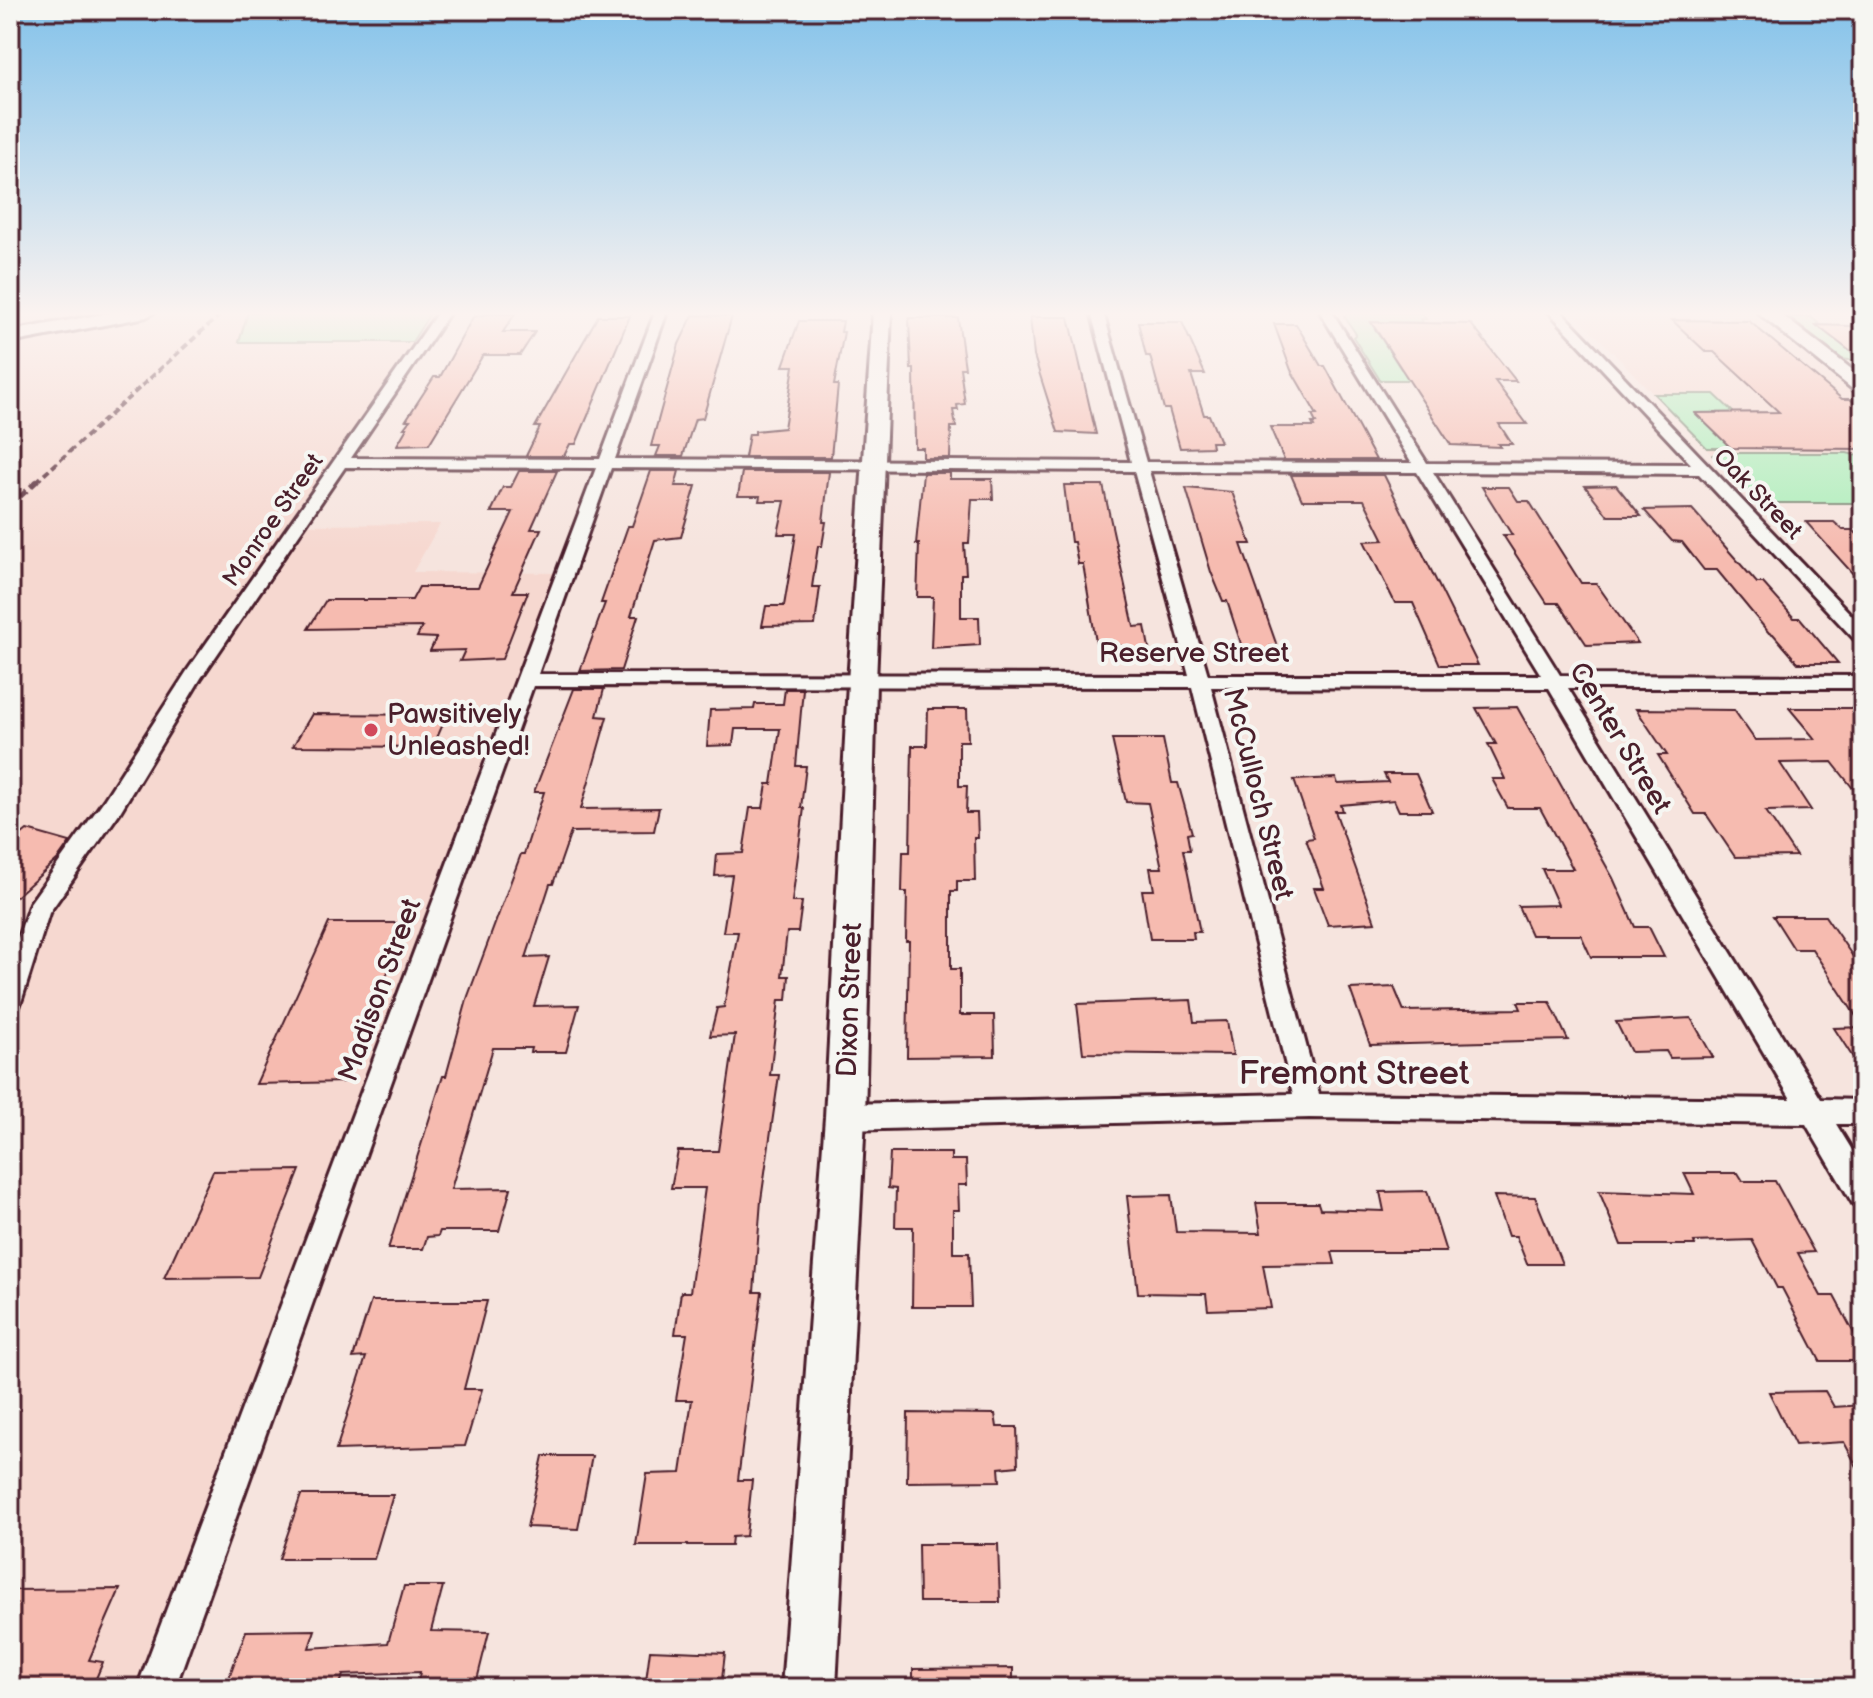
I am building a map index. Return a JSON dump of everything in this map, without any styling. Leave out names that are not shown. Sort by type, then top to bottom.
[{"type":"street","name":"Monroe Street","points":[[10,999],[38,910],[112,806],[194,675],[390,391]]},
{"type":"street","name":"Madison Street","points":[[156,1688],[632,391]]},
{"type":"street","name":"Dixon Street","points":[[809,1688],[845,1117],[877,391]]},
{"type":"street","name":"McCulloch Street","points":[[1118,391],[1200,680],[1309,1106]]},
{"type":"street","name":"Center Street","points":[[1375,391],[1863,1194]]},
{"type":"street","name":"Oak Street","points":[[1629,391],[1863,638]]},
{"type":"street","points":[[342,462],[1701,469]]},
{"type":"street","name":"Reserve Street","points":[[525,680],[1863,682]]},
{"type":"street","name":"Fremont Street","points":[[845,1117],[1309,1106],[1863,1112]]},
{"type":"shaded area","points":[[10,391],[391,391],[299,525],[440,524],[413,572],[566,573],[155,1688],[10,1688]]},
{"type":"shaded area","points":[[1651,391],[1851,391],[1863,401],[1863,503],[1760,503]]},
{"type":"green space","points":[[1654,394],[1714,394],[1734,413],[1696,413],[1731,448],[1707,448]]},
{"type":"green space","points":[[1847,453],[1863,457],[1863,503],[1760,503],[1713,455]]},
{"type":"building","points":[[425,391],[461,391],[429,444],[397,445],[410,420],[406,420]]},
{"type":"building","points":[[555,391],[598,391],[576,444],[570,444],[564,456],[526,456],[540,427],[535,427]]},
{"type":"building","points":[[666,391],[711,391],[703,418],[695,419],[683,456],[656,456],[660,446],[651,446]]},
{"type":"building","points":[[790,391],[837,391],[831,457],[745,457],[749,434],[784,428]]},
{"type":"building","points":[[914,391],[963,391],[965,404],[957,405],[958,410],[953,410],[956,427],[951,427],[950,458],[923,458],[923,448],[915,448]]},
{"type":"building","points":[[1045,391],[1086,391],[1096,434],[1058,432]]},
{"type":"building","points":[[1159,391],[1196,391],[1204,415],[1209,415],[1220,442],[1211,442],[1212,447],[1180,448],[1169,409],[1164,409]]},
{"type":"building","points":[[1303,391],[1339,391],[1376,460],[1284,460],[1270,427],[1314,427],[1312,423],[1316,423],[1312,415],[1317,415]]},
{"type":"building","points":[[1416,391],[1503,391],[1527,424],[1499,424],[1512,444],[1498,444],[1500,447],[1451,445]]},
{"type":"building","points":[[1757,391],[1833,391],[1842,399],[1850,399],[1863,410],[1863,449],[1731,448],[1695,413],[1779,412]]},
{"type":"building","points":[[519,471],[557,471],[531,529],[541,529],[513,592],[528,592],[502,659],[460,661],[465,650],[430,651],[436,638],[417,637],[422,627],[308,629],[326,600],[412,600],[419,587],[478,587],[513,512],[491,512],[503,487],[511,487]]},
{"type":"building","points":[[651,471],[679,471],[675,486],[696,486],[681,537],[655,540],[631,616],[638,616],[621,670],[580,671],[628,526],[632,526]]},
{"type":"building","points":[[742,472],[829,472],[823,522],[826,522],[822,546],[818,546],[812,587],[820,587],[815,625],[762,626],[766,606],[784,606],[796,534],[778,534],[785,501],[759,501],[760,496],[738,496]]},
{"type":"building","points":[[923,473],[950,473],[950,479],[992,479],[993,499],[972,499],[969,543],[964,543],[966,574],[961,574],[961,617],[979,617],[980,645],[931,648],[933,597],[917,597],[919,544],[916,544]]},
{"type":"building","points":[[1291,475],[1384,475],[1478,665],[1440,665],[1413,603],[1395,603],[1364,541],[1384,540],[1364,500],[1302,500]]},
{"type":"building","points":[[1064,485],[1103,485],[1134,627],[1145,626],[1150,653],[1123,653],[1123,646],[1096,642],[1083,564],[1078,564],[1074,542],[1071,542]]},
{"type":"building","points":[[1616,485],[1641,516],[1608,516],[1585,486]]},
{"type":"building","points":[[1482,487],[1509,487],[1518,501],[1529,501],[1581,583],[1596,583],[1638,643],[1587,645],[1559,603],[1547,603],[1503,535],[1512,535]]},
{"type":"building","points":[[1186,488],[1232,492],[1251,544],[1241,544],[1277,646],[1271,646],[1275,658],[1246,659],[1227,601],[1223,601],[1211,572]]},
{"type":"building","points":[[1692,509],[1757,583],[1763,583],[1794,618],[1800,618],[1838,663],[1798,663],[1717,570],[1704,570],[1682,542],[1672,541],[1644,510]]},
{"type":"building","points":[[1806,522],[1834,522],[1843,530],[1853,530],[1863,540],[1863,585]]},
{"type":"building","points":[[574,689],[604,689],[597,716],[607,717],[581,809],[659,808],[654,831],[571,832],[553,884],[550,884],[526,958],[549,957],[534,1006],[579,1005],[566,1052],[493,1048],[451,1189],[511,1188],[499,1231],[440,1231],[438,1236],[427,1237],[423,1249],[388,1249],[443,1076],[446,1076],[468,996],[521,854],[524,854],[544,792],[534,792]]},
{"type":"building","points":[[785,689],[803,689],[796,766],[806,766],[801,808],[804,808],[792,902],[802,902],[798,932],[787,932],[782,976],[789,976],[787,1000],[779,1000],[770,1075],[779,1075],[761,1200],[754,1292],[762,1292],[738,1480],[752,1480],[746,1536],[732,1537],[731,1545],[636,1545],[647,1474],[681,1473],[692,1400],[676,1400],[687,1334],[675,1334],[681,1292],[690,1292],[705,1188],[671,1188],[678,1151],[718,1151],[735,1035],[710,1036],[717,1008],[724,1007],[738,932],[723,932],[732,875],[715,876],[717,854],[743,853],[750,808],[763,808],[767,784],[772,784],[780,729],[735,729],[733,745],[707,746],[710,710],[754,709],[755,704],[783,704]]},
{"type":"building","points":[[1517,707],[1613,878],[1635,927],[1649,927],[1664,957],[1591,957],[1581,935],[1531,935],[1518,906],[1558,905],[1542,869],[1573,869],[1540,808],[1508,808],[1492,779],[1505,779],[1488,744],[1496,744],[1476,708]]},
{"type":"building","points":[[1789,708],[1863,708],[1863,801],[1832,762],[1780,763],[1811,810],[1766,811],[1796,856],[1735,857],[1706,814],[1695,814],[1658,755],[1667,755],[1636,709],[1734,710],[1755,740],[1815,739]]},
{"type":"building","points":[[928,709],[967,709],[968,741],[959,741],[959,786],[967,786],[966,813],[977,813],[978,838],[974,838],[975,881],[957,881],[957,891],[951,891],[951,969],[960,969],[960,1015],[994,1015],[995,1056],[907,1057],[909,941],[906,941],[907,892],[902,892],[903,852],[910,852],[912,746],[927,746]]},
{"type":"building","name":"Pawsitively Unleashed!","points":[[312,714],[447,715],[433,747],[293,746]]},
{"type":"building","points":[[1112,739],[1163,739],[1172,783],[1178,783],[1192,833],[1187,834],[1190,850],[1183,850],[1200,932],[1193,932],[1194,939],[1150,939],[1142,890],[1154,890],[1150,868],[1162,868],[1148,803],[1126,802]]},
{"type":"building","points":[[1384,774],[1416,774],[1432,811],[1399,811],[1394,800],[1341,805],[1343,811],[1335,811],[1375,922],[1328,925],[1314,888],[1324,888],[1306,839],[1314,838],[1294,780],[1336,778],[1338,784],[1388,782]]},
{"type":"building","points":[[27,830],[70,842],[58,859],[10,902],[10,844]]},
{"type":"building","points":[[1773,916],[1825,916],[1863,971],[1863,1027],[1812,949],[1794,949]]},
{"type":"building","points":[[329,923],[407,923],[345,1082],[256,1084]]},
{"type":"building","points":[[1394,987],[1404,1011],[1521,1009],[1518,1002],[1550,1002],[1568,1040],[1370,1045],[1350,989]]},
{"type":"building","points":[[1191,1000],[1194,1022],[1227,1021],[1233,1055],[1083,1053],[1077,1004]]},
{"type":"building","points":[[1691,1018],[1713,1057],[1670,1058],[1666,1051],[1631,1052],[1616,1022]]},
{"type":"building","points":[[1863,1027],[1863,1073],[1834,1028]]},
{"type":"building","points":[[890,1153],[951,1153],[951,1160],[966,1160],[967,1185],[958,1185],[959,1210],[953,1210],[953,1253],[969,1253],[971,1307],[912,1307],[913,1227],[895,1227],[896,1189],[888,1188]]},
{"type":"building","points":[[300,1170],[258,1277],[164,1278],[213,1171]]},
{"type":"building","points":[[1684,1173],[1738,1173],[1743,1181],[1775,1181],[1814,1252],[1798,1253],[1821,1296],[1834,1296],[1863,1350],[1863,1361],[1820,1361],[1782,1288],[1777,1288],[1752,1240],[1694,1242],[1695,1245],[1621,1245],[1599,1191],[1694,1194]]},
{"type":"building","points":[[1427,1191],[1446,1252],[1332,1252],[1335,1264],[1263,1265],[1271,1308],[1208,1310],[1206,1294],[1138,1293],[1127,1196],[1171,1195],[1176,1232],[1261,1233],[1256,1203],[1318,1203],[1320,1209],[1384,1211],[1380,1192]]},
{"type":"building","points":[[1494,1196],[1535,1197],[1562,1264],[1527,1264],[1516,1236],[1508,1236]]},
{"type":"building","points":[[371,1301],[487,1301],[464,1389],[482,1389],[465,1446],[336,1450],[366,1357],[353,1358]]},
{"type":"building","points":[[1825,1391],[1834,1407],[1863,1405],[1863,1478],[1844,1442],[1795,1445],[1769,1392]]},
{"type":"building","points":[[908,1413],[995,1414],[997,1427],[1017,1427],[1018,1466],[999,1468],[1000,1481],[907,1482]]},
{"type":"building","points":[[543,1456],[592,1456],[578,1529],[527,1527]]},
{"type":"building","points":[[301,1495],[393,1495],[374,1559],[279,1559]]},
{"type":"building","points":[[918,1544],[998,1544],[1000,1602],[919,1602]]},
{"type":"building","points":[[404,1586],[443,1586],[431,1631],[489,1632],[475,1688],[417,1688],[420,1672],[343,1675],[339,1688],[225,1688],[246,1631],[315,1630],[309,1648],[388,1643]]},
{"type":"building","points":[[120,1589],[89,1660],[103,1662],[92,1688],[10,1688],[10,1590]]},
{"type":"building","points":[[650,1650],[725,1653],[721,1688],[645,1688]]},
{"type":"building","points":[[1013,1668],[1013,1688],[913,1688],[913,1669]]},
{"type":"railway","points":[[36,482],[136,391]]},
{"type":"railway","points":[[10,506],[38,480]]},
{"type":"place","name":"Pawsitively Unleashed!","points":[[371,730]]}]
